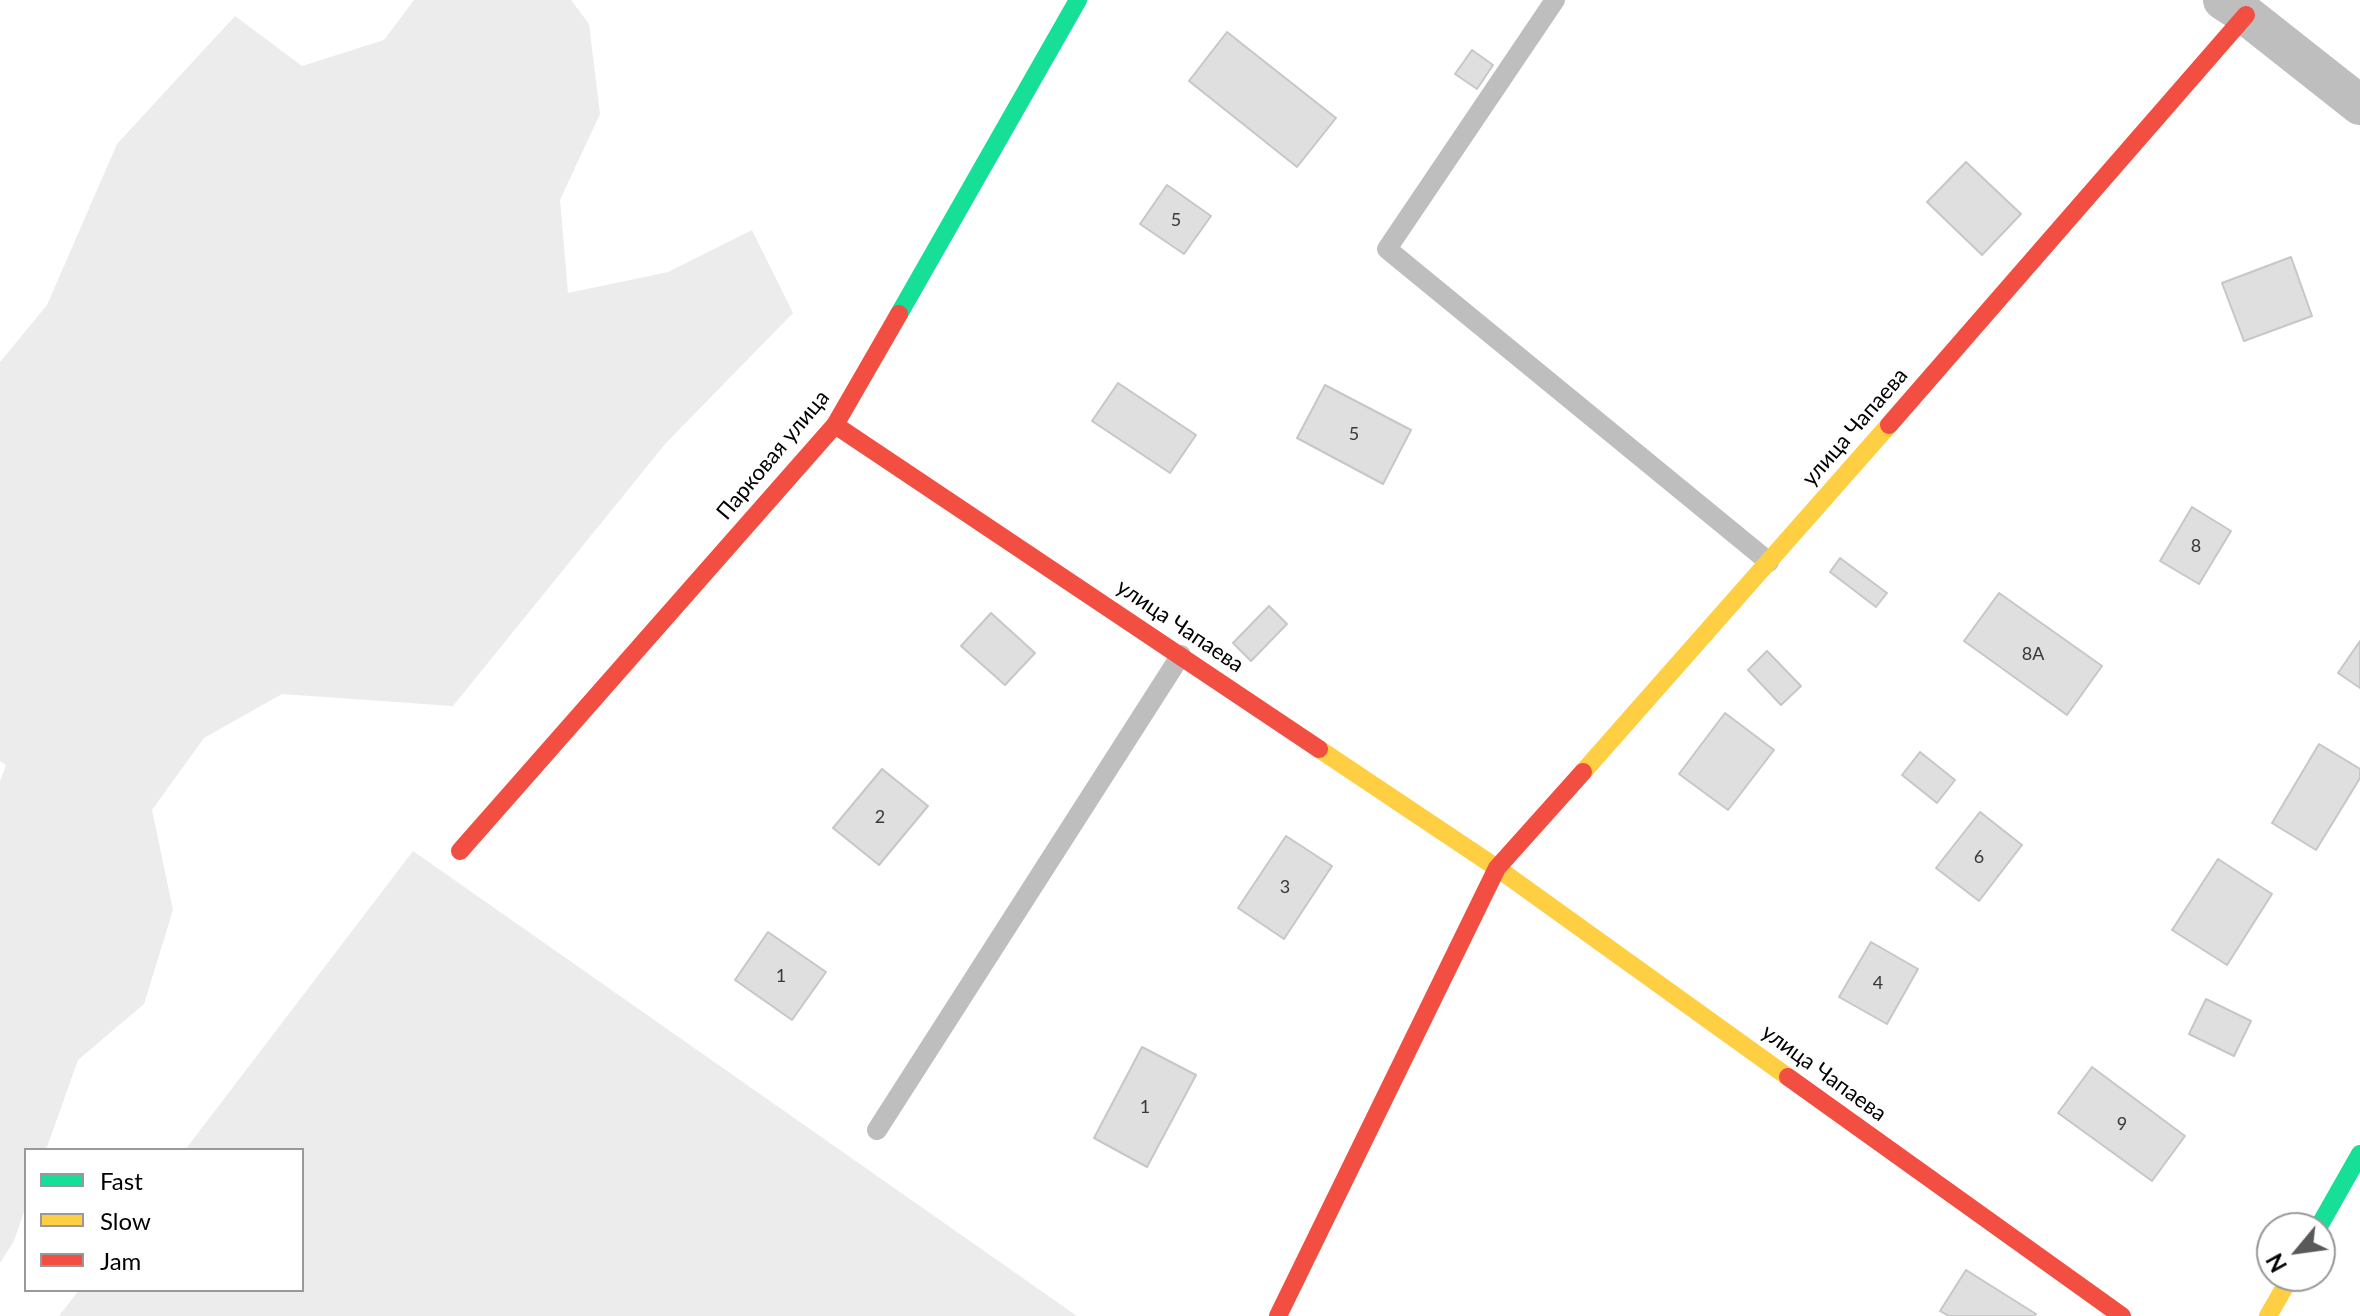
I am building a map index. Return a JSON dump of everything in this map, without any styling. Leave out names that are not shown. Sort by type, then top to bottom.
[{"type":"street","name":"Парковая улица","points":[[460,851],[835,425],[1078,0]]},
{"type":"street","name":"улица Чапаева","points":[[1278,1316],[1497,868],[1769,562],[2235,8]]},
{"type":"street","points":[[2235,8],[2360,105]]},
{"type":"street","name":"улица Чапаева","points":[[835,425],[1497,868],[2122,1316]]},
{"type":"street","points":[[2327,1212],[2360,1154]]},
{"type":"street","points":[[2268,1316],[2282,1292]]},
{"type":"lane","points":[[1555,0],[1387,249],[1769,562]]},
{"type":"lane","points":[[877,1130],[1181,655]]},
{"type":"shaded area","points":[[414,0],[571,0],[589,24],[600,114],[560,200],[568,293],[668,272],[752,230],[793,313],[666,443],[453,706],[282,694],[204,738],[152,810],[173,910],[144,1004],[78,1060],[47,1148],[24,1148],[24,1212],[14,1241],[0,1263],[0,781],[6,765],[0,761],[0,362],[47,305],[117,144],[235,16],[302,66],[384,40]]},
{"type":"shaded area","points":[[413,851],[1077,1316],[59,1316],[77,1292],[304,1292],[304,1148],[187,1148]]},
{"type":"building","points":[[1227,32],[1336,118],[1297,167],[1189,81]]},
{"type":"building","points":[[1472,50],[1493,65],[1477,89],[1455,74]]},
{"type":"building","points":[[1966,162],[2021,214],[1982,255],[1927,202]]},
{"type":"building","points":[[1167,185],[1211,216],[1184,254],[1140,224]]},
{"type":"building","points":[[2291,257],[2312,316],[2244,341],[2222,283]]},
{"type":"building","points":[[1118,383],[1196,435],[1170,473],[1092,421]]},
{"type":"building","points":[[1325,385],[1411,430],[1383,484],[1297,438]]},
{"type":"building","points":[[2192,507],[2231,531],[2199,584],[2160,561]]},
{"type":"building","points":[[1840,558],[1887,593],[1876,607],[1830,572]]},
{"type":"building","points":[[1999,593],[2102,666],[2067,715],[1964,641]]},
{"type":"building","points":[[1269,606],[1287,624],[1251,661],[1233,643]]},
{"type":"building","points":[[991,613],[1035,653],[1005,685],[961,646]]},
{"type":"building","points":[[2360,641],[2360,688],[2338,673]]},
{"type":"building","points":[[1767,651],[1801,686],[1781,705],[1748,670]]},
{"type":"building","points":[[1725,713],[1774,750],[1728,810],[1679,774]]},
{"type":"building","points":[[2319,744],[2360,769],[2360,778],[2316,850],[2272,823]]},
{"type":"building","points":[[1920,752],[1955,780],[1937,803],[1902,775]]},
{"type":"building","points":[[882,769],[928,806],[879,865],[833,828]]},
{"type":"building","points":[[1980,812],[2022,845],[1979,901],[1936,868]]},
{"type":"building","points":[[1286,836],[1332,866],[1284,939],[1238,908]]},
{"type":"building","points":[[2218,859],[2272,894],[2227,965],[2172,930]]},
{"type":"building","points":[[768,932],[826,972],[792,1020],[735,980]]},
{"type":"building","points":[[1871,942],[1918,969],[1887,1024],[1839,997]]},
{"type":"building","points":[[2206,999],[2251,1021],[2234,1056],[2189,1034]]},
{"type":"building","points":[[1142,1047],[1196,1075],[1147,1167],[1094,1138]]},
{"type":"building","points":[[2092,1067],[2185,1136],[2152,1181],[2058,1113]]},
{"type":"building","points":[[1966,1270],[2036,1314],[1949,1316],[1940,1311]]},
{"type":"traffic: fast","points":[[899,314],[1078,0]]},
{"type":"traffic: fast","points":[[2327,1212],[2360,1154]]},
{"type":"traffic: slow","points":[[1583,772],[1889,425]]},
{"type":"traffic: slow","points":[[1319,749],[1497,868],[1788,1077]]},
{"type":"traffic: slow","points":[[2268,1316],[2282,1292]]},
{"type":"traffic: jam","points":[[1889,425],[2246,15]]},
{"type":"traffic: jam","points":[[460,851],[835,425],[899,314]]},
{"type":"traffic: jam","points":[[835,425],[1319,749]]},
{"type":"traffic: jam","points":[[1278,1316],[1497,868],[1583,772]]},
{"type":"traffic: jam","points":[[1788,1077],[2122,1316]]}]
